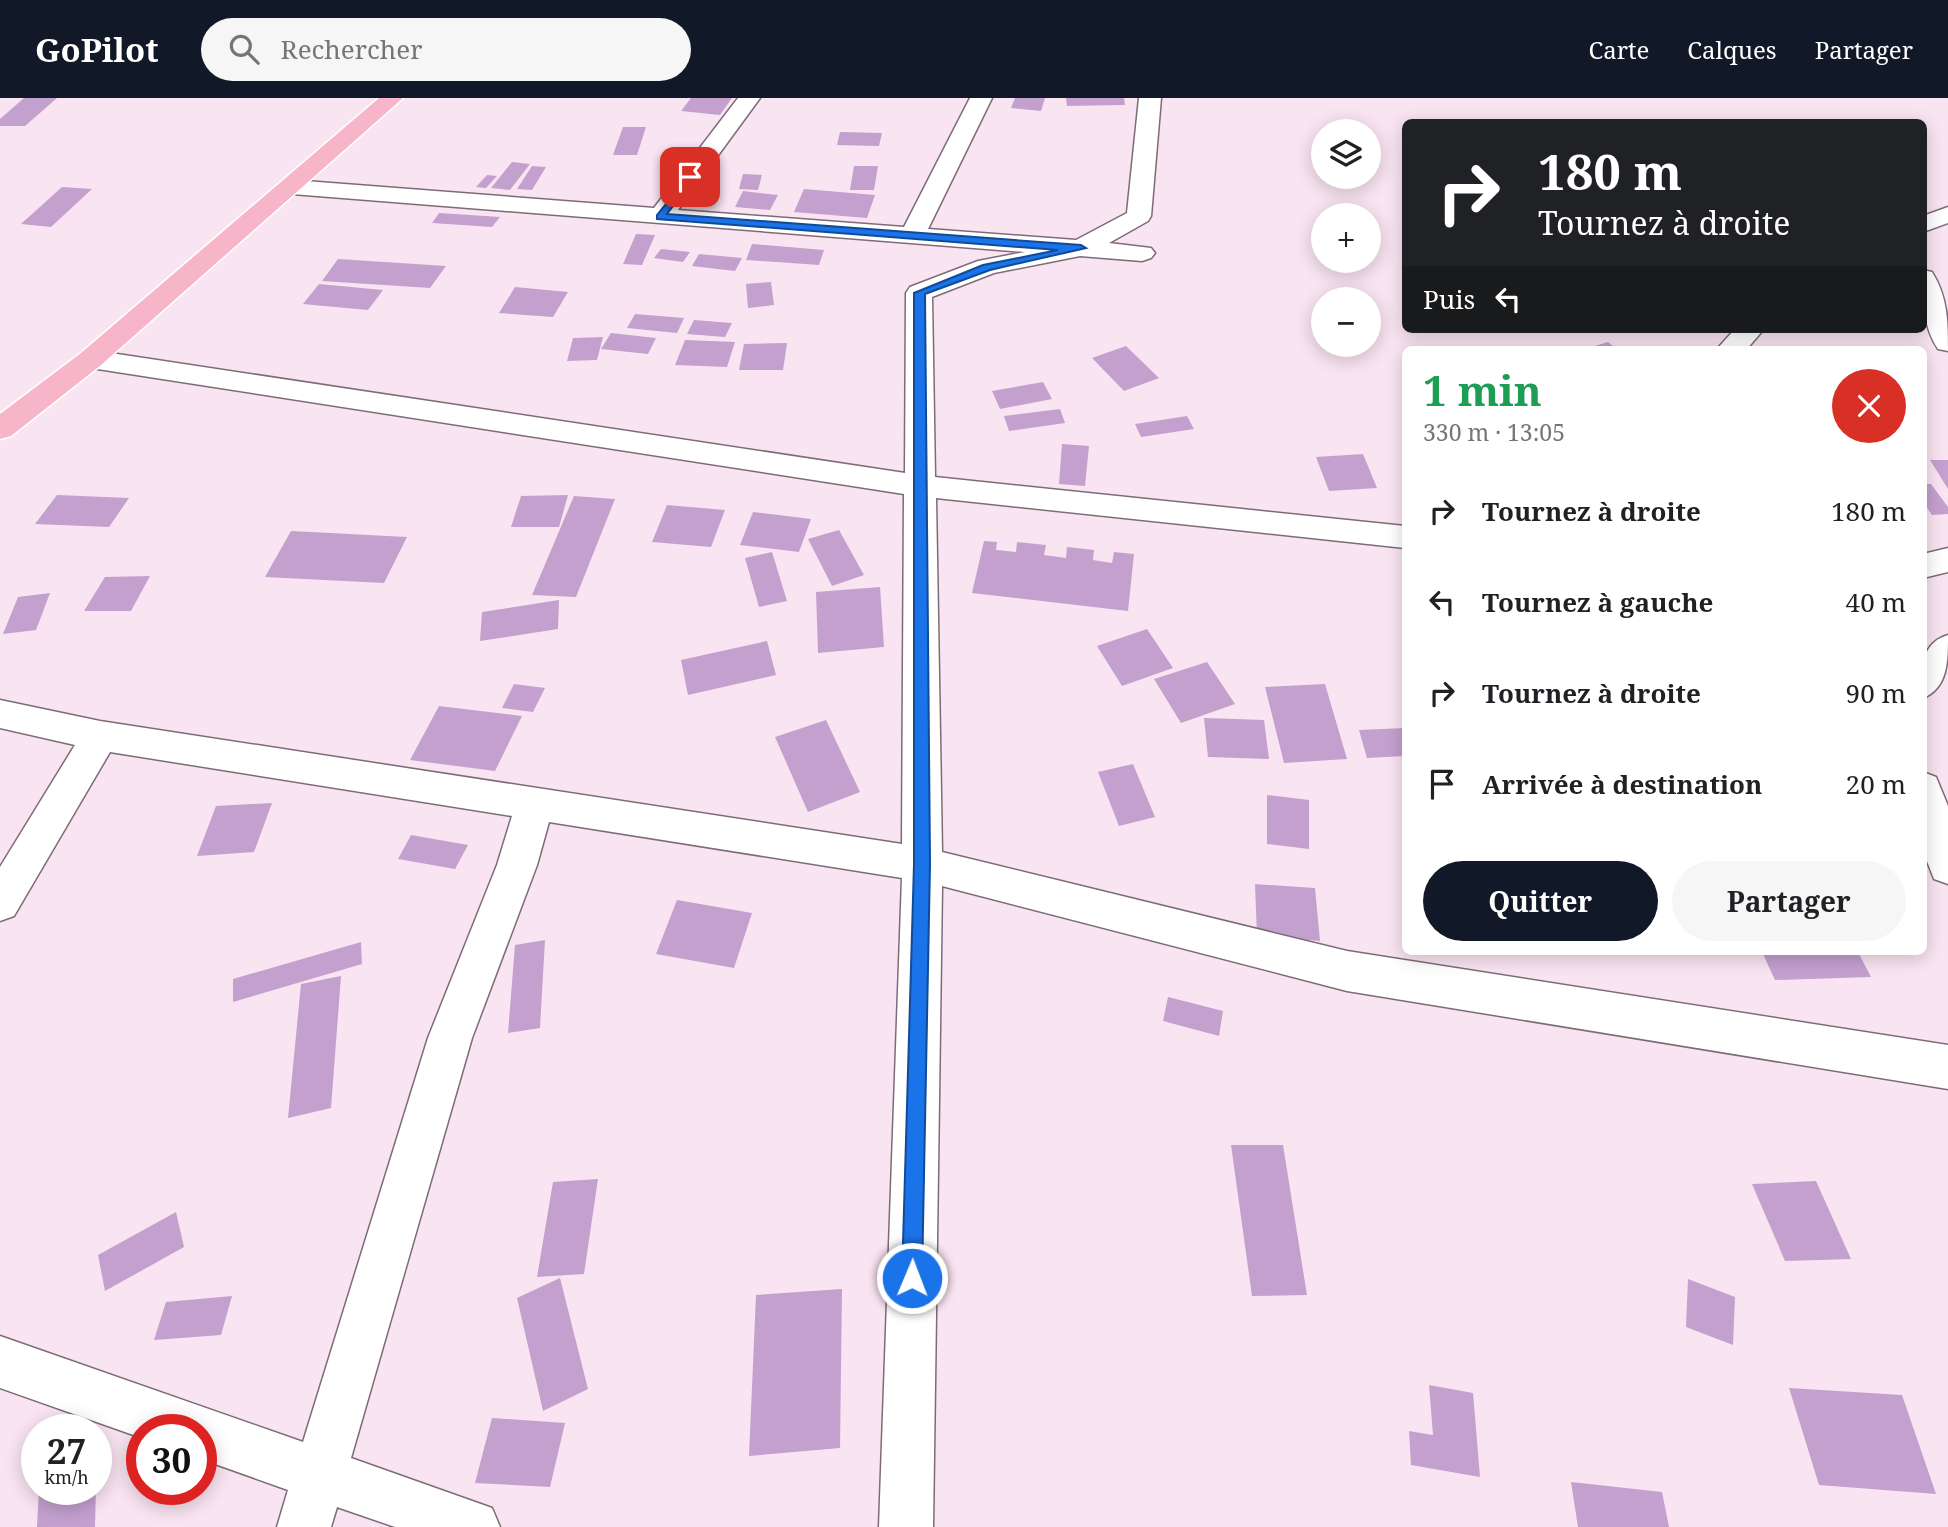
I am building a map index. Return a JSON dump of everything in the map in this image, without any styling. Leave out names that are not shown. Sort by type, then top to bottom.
[{"type":"main road","points":[[0,429],[91,359],[392,98]]},
{"type":"street","points":[[660,217],[749,98]]},
{"type":"street","points":[[912,236],[981,98]]},
{"type":"street","points":[[905,1527],[922,864],[919,293],[987,267],[1081,248],[1139,216],[1150,98]]},
{"type":"street","points":[[292,187],[1142,253]]},
{"type":"street","points":[[1927,223],[1948,214]]},
{"type":"street","points":[[1927,288],[1948,343]]},
{"type":"street","points":[[1734,346],[1746,333]]},
{"type":"street","points":[[91,359],[922,486],[1402,537]]},
{"type":"street","points":[[1927,565],[1948,560]]},
{"type":"street","points":[[1927,678],[1948,648]]},
{"type":"street","points":[[0,713],[100,736],[922,864],[1347,971],[1948,1067]]},
{"type":"street","points":[[0,903],[100,736]]},
{"type":"street","points":[[1927,801],[1948,867]]},
{"type":"street","points":[[304,1527],[450,1038],[517,865],[535,804]]},
{"type":"street","points":[[0,1362],[148,1414]]},
{"type":"street","points":[[217,1439],[473,1527]]},
{"type":"building","points":[[24,98],[57,98],[25,126],[0,126],[0,119]]},
{"type":"building","points":[[691,98],[732,98],[720,115],[681,111]]},
{"type":"building","points":[[1015,98],[1045,98],[1041,111],[1011,108]]},
{"type":"building","points":[[1066,98],[1124,98],[1125,105],[1067,106]]},
{"type":"building","points":[[623,127],[646,127],[637,155],[613,155]]},
{"type":"building","points":[[840,132],[882,133],[879,146],[837,145]]},
{"type":"building","points":[[512,162],[530,164],[510,190],[491,188]]},
{"type":"building","points":[[532,166],[546,167],[532,190],[517,189]]},
{"type":"building","points":[[854,166],[878,166],[874,190],[850,190]]},
{"type":"building","points":[[743,174],[762,175],[758,190],[739,189]]},
{"type":"building","points":[[487,175],[497,176],[486,188],[476,187]]},
{"type":"building","points":[[62,187],[92,189],[51,227],[21,224]]},
{"type":"building","points":[[804,189],[875,195],[867,218],[794,212]]},
{"type":"building","points":[[743,191],[778,195],[770,210],[735,207]]},
{"type":"building","points":[[439,213],[500,217],[492,227],[432,223]]},
{"type":"building","points":[[636,234],[655,235],[642,265],[623,264]]},
{"type":"building","points":[[752,244],[824,250],[819,265],[746,260]]},
{"type":"building","points":[[661,249],[690,252],[683,262],[654,258]]},
{"type":"building","points":[[699,254],[742,258],[735,271],[692,266]]},
{"type":"building","points":[[338,259],[446,266],[430,288],[322,281]]},
{"type":"building","points":[[771,282],[774,305],[748,308],[746,284]]},
{"type":"building","points":[[319,284],[383,290],[368,310],[303,304]]},
{"type":"building","points":[[515,287],[568,292],[553,317],[499,313]]},
{"type":"building","points":[[635,314],[684,318],[677,333],[627,328]]},
{"type":"building","points":[[694,320],[732,323],[725,337],[687,334]]},
{"type":"building","points":[[611,333],[656,338],[648,354],[601,349]]},
{"type":"building","points":[[603,337],[597,360],[567,361],[573,338]]},
{"type":"building","points":[[685,340],[735,342],[727,367],[675,365]]},
{"type":"building","points":[[1608,342],[1613,346],[1595,346]]},
{"type":"building","points":[[787,343],[783,370],[739,370],[744,344]]},
{"type":"building","points":[[1126,346],[1159,378],[1124,391],[1092,358]]},
{"type":"building","points":[[1043,382],[1052,399],[1000,409],[992,391]]},
{"type":"building","points":[[1060,409],[1065,423],[1009,431],[1004,416]]},
{"type":"building","points":[[1187,416],[1194,429],[1141,437],[1135,424]]},
{"type":"building","points":[[1062,444],[1089,446],[1085,486],[1059,484]]},
{"type":"building","points":[[1363,454],[1377,488],[1329,491],[1316,457]]},
{"type":"building","points":[[1930,460],[1948,460],[1948,489]]},
{"type":"building","points":[[1927,484],[1931,484],[1948,507],[1948,514],[1932,515],[1927,508]]},
{"type":"building","points":[[57,495],[129,498],[109,527],[35,524]]},
{"type":"building","points":[[568,495],[559,527],[511,527],[521,496]]},
{"type":"building","points":[[574,496],[615,499],[576,597],[532,595]]},
{"type":"building","points":[[667,505],[725,510],[711,547],[652,542]]},
{"type":"building","points":[[753,512],[811,519],[799,552],[740,545]]},
{"type":"building","points":[[839,530],[864,575],[832,586],[808,539]]},
{"type":"building","points":[[291,531],[407,537],[384,583],[265,577]]},
{"type":"building","points":[[984,541],[997,542],[996,550],[1016,552],[1017,542],[1046,545],[1044,555],[1066,558],[1067,547],[1094,550],[1093,560],[1112,563],[1114,552],[1134,554],[1128,611],[972,593]]},
{"type":"building","points":[[772,552],[787,601],[759,607],[745,558]]},
{"type":"building","points":[[150,576],[131,611],[84,611],[105,577]]},
{"type":"building","points":[[880,587],[884,647],[818,653],[816,592]]},
{"type":"building","points":[[50,593],[36,630],[3,634],[18,597]]},
{"type":"building","points":[[559,600],[558,629],[480,641],[482,612]]},
{"type":"building","points":[[1147,629],[1173,668],[1122,686],[1097,646]]},
{"type":"building","points":[[767,641],[776,675],[688,695],[681,660]]},
{"type":"building","points":[[1207,662],[1235,704],[1181,723],[1154,679]]},
{"type":"building","points":[[514,684],[545,688],[533,712],[502,708]]},
{"type":"building","points":[[1325,684],[1347,759],[1284,763],[1265,687]]},
{"type":"building","points":[[439,706],[522,716],[495,771],[410,760]]},
{"type":"building","points":[[1204,718],[1264,720],[1269,759],[1208,757]]},
{"type":"building","points":[[826,720],[860,792],[808,812],[775,737]]},
{"type":"building","points":[[1402,728],[1402,756],[1367,758],[1359,730]]},
{"type":"building","points":[[1133,764],[1155,817],[1119,826],[1098,772]]},
{"type":"building","points":[[1267,795],[1309,800],[1309,849],[1267,844]]},
{"type":"building","points":[[272,803],[254,852],[197,856],[216,806]]},
{"type":"building","points":[[411,835],[468,845],[455,869],[398,859]]},
{"type":"building","points":[[1255,884],[1315,888],[1320,941],[1257,936]]},
{"type":"building","points":[[677,900],[752,913],[734,968],[656,954]]},
{"type":"building","points":[[545,940],[540,1028],[508,1033],[515,945]]},
{"type":"building","points":[[361,942],[362,964],[233,1002],[233,979]]},
{"type":"building","points":[[1763,955],[1860,955],[1871,977],[1775,980]]},
{"type":"building","points":[[341,976],[331,1108],[288,1118],[301,984]]},
{"type":"building","points":[[1168,997],[1223,1011],[1219,1036],[1163,1021]]},
{"type":"building","points":[[1231,1145],[1283,1145],[1307,1295],[1252,1296]]},
{"type":"building","points":[[598,1179],[584,1274],[537,1277],[553,1182]]},
{"type":"building","points":[[1816,1181],[1851,1259],[1785,1261],[1752,1184]]},
{"type":"building","points":[[176,1212],[184,1247],[105,1291],[98,1255]]},
{"type":"building","points":[[560,1278],[588,1389],[543,1411],[517,1298]]},
{"type":"building","points":[[1688,1279],[1735,1297],[1733,1345],[1686,1327]]},
{"type":"building","points":[[842,1289],[840,1448],[749,1456],[756,1295]]},
{"type":"building","points":[[232,1296],[221,1335],[154,1340],[166,1302]]},
{"type":"building","points":[[1429,1385],[1473,1393],[1480,1477],[1411,1465],[1409,1431],[1433,1435]]},
{"type":"building","points":[[1789,1388],[1902,1395],[1936,1494],[1819,1485]]},
{"type":"building","points":[[492,1418],[565,1423],[550,1487],[475,1483]]},
{"type":"building","points":[[1571,1482],[1662,1492],[1669,1527],[1578,1527]]},
{"type":"building","points":[[38,1505],[96,1505],[95,1527],[37,1527]]},
{"type":"route","points":[[690,177],[660,217],[1081,248],[987,267],[919,293],[922,864],[912,1278]]}]
